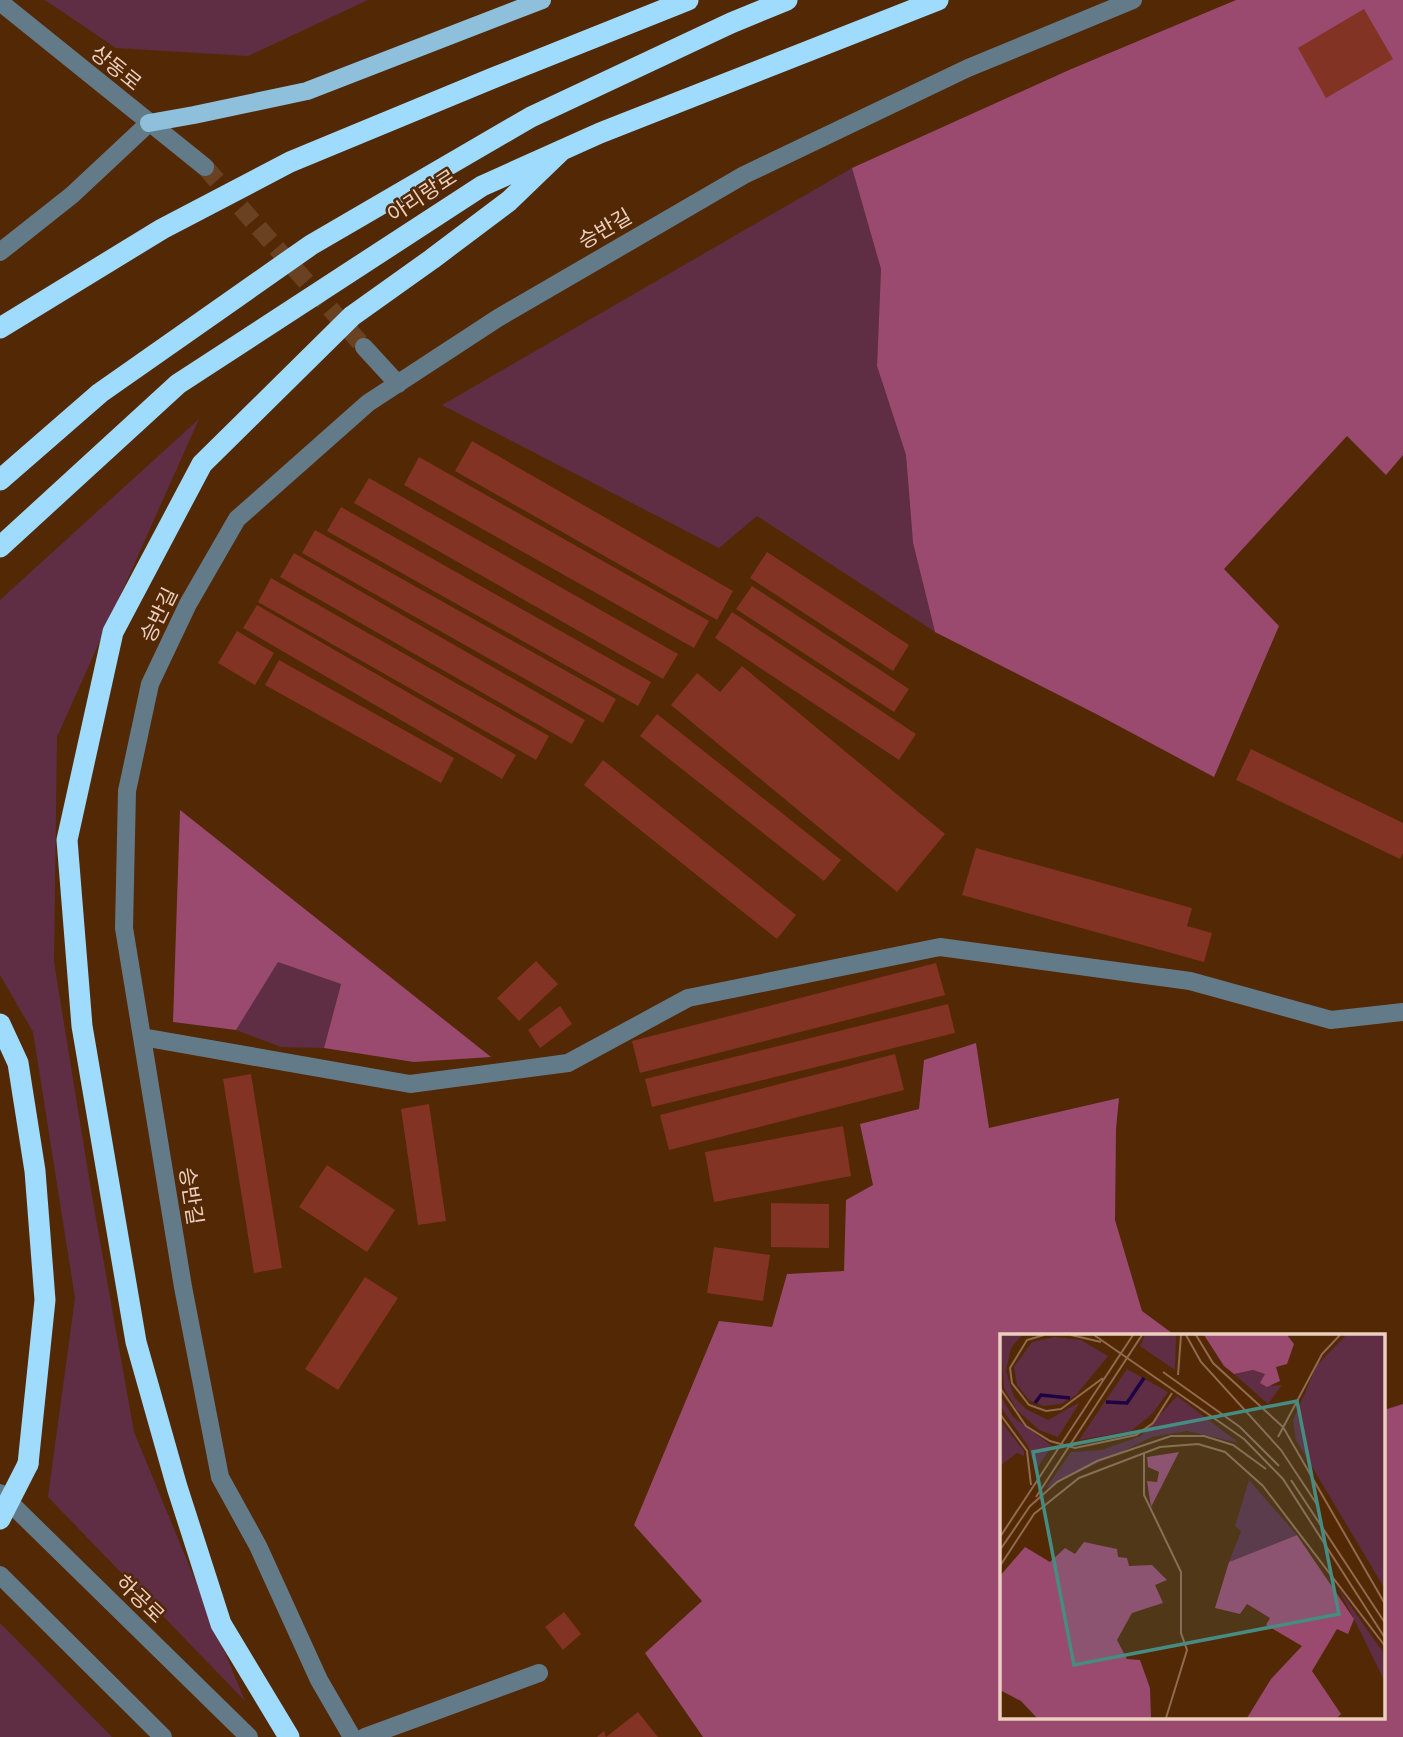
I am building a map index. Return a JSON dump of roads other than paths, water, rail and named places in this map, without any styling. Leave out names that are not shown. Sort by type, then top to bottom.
[{"type":"highway","points":[[0,327],[162,229],[290,162],[688,0]]},
{"type":"highway","name":"아리랑로","points":[[0,480],[100,393],[311,245],[531,117],[731,23],[787,0]]},
{"type":"highway","name":"아리랑로","points":[[0,547],[178,384],[482,186],[600,133],[938,0]]},
{"type":"highway","points":[[289,1737],[221,1624],[177,1487],[136,1342],[82,1026],[67,840],[113,632],[202,464],[352,316],[509,201],[562,150]]},
{"type":"highway","points":[[0,1024],[18,1063],[35,1171],[45,1300],[28,1464],[0,1519]]},
{"type":"main road","points":[[149,123],[307,91],[542,0]]},
{"type":"street","name":"승반길","points":[[352,1737],[318,1680],[258,1546],[220,1477],[183,1287],[124,928],[127,791],[150,684],[188,604],[237,519],[368,403],[498,318],[744,175],[968,68],[1133,0]]},
{"type":"street","name":"상동로","points":[[0,2],[205,167]]},
{"type":"street","points":[[0,252],[72,195],[149,123]]},
{"type":"street","points":[[364,347],[398,384]]},
{"type":"street","points":[[142,1037],[410,1084],[568,1063],[688,998],[940,947],[1190,981],[1331,1020],[1403,1012]]},
{"type":"street","name":"하공로","points":[[0,1493],[249,1737]]},
{"type":"street","points":[[0,1574],[163,1737]]},
{"type":"street","points":[[365,1737],[539,1673]]},
{"type":"tunnel","points":[[205,167],[364,347]]}]
